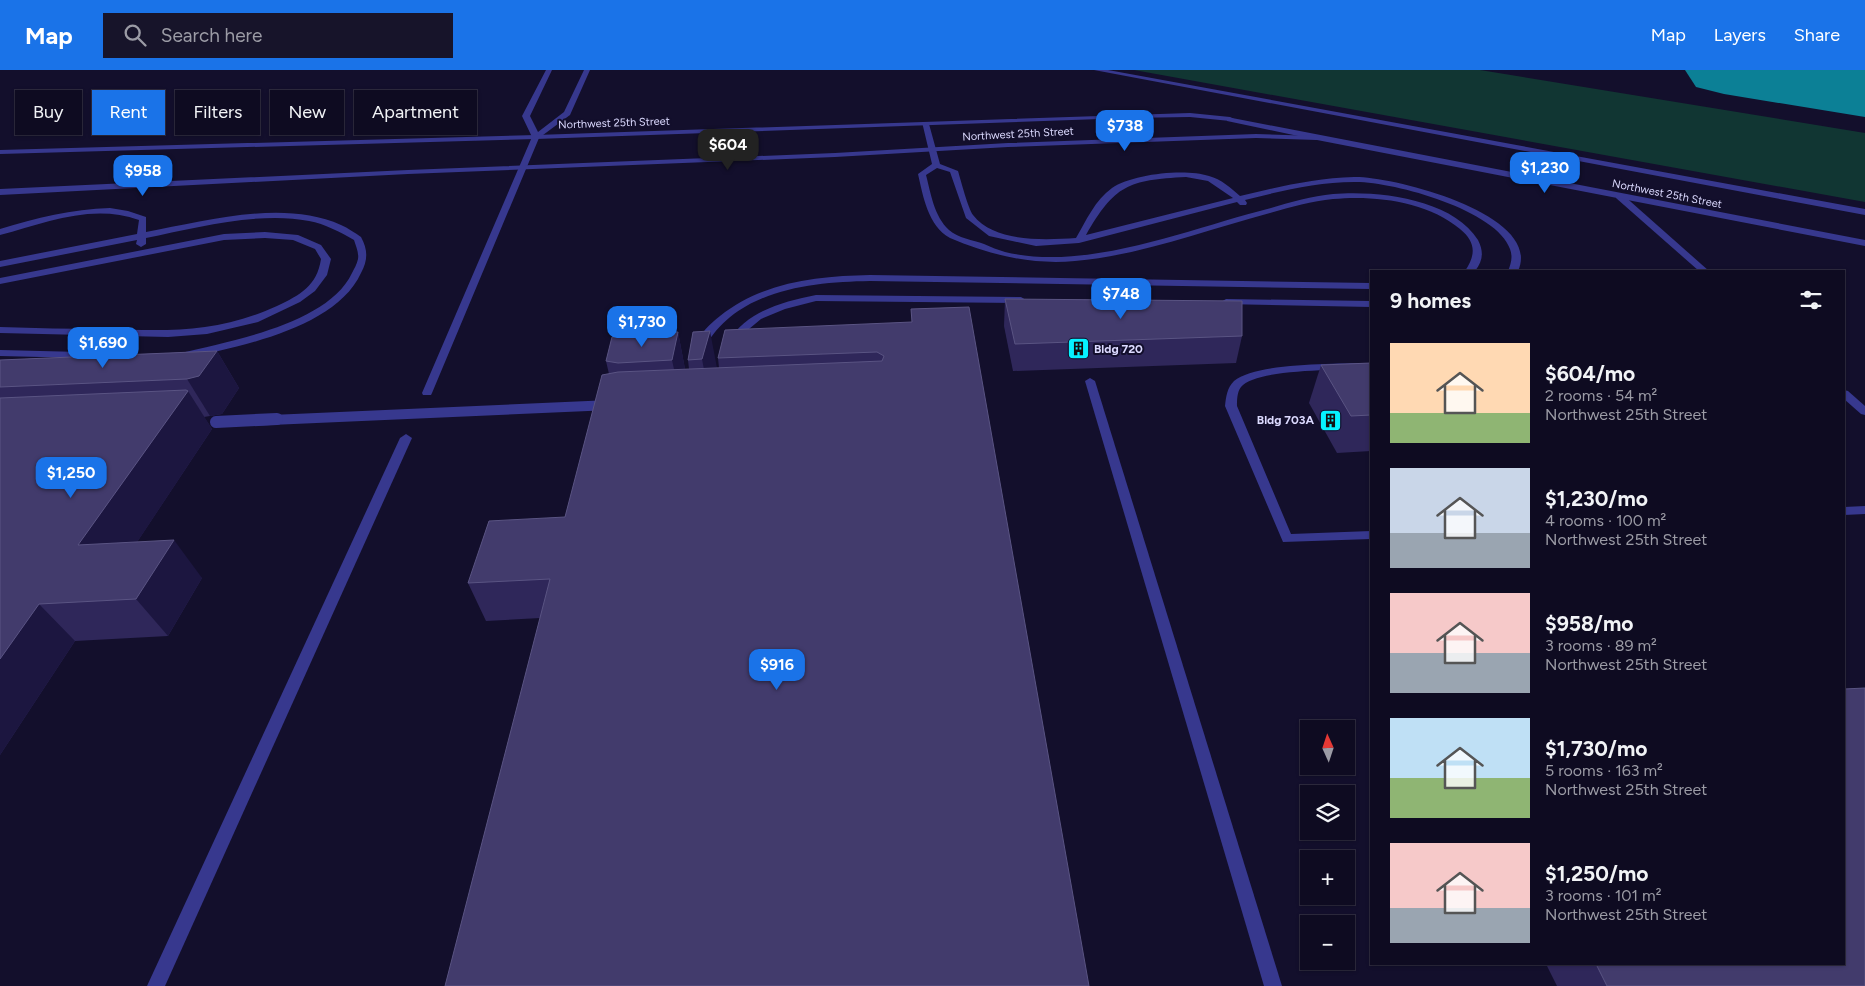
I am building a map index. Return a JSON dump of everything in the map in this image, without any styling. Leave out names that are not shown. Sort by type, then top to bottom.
[{"type":"street","points":[[536,137],[526,116],[549,70]]},
{"type":"street","points":[[426,393],[536,137],[567,113],[587,70]]},
{"type":"street","points":[[1097,70],[1865,212]]},
{"type":"street","name":"Northwest 25th Street","points":[[0,152],[536,137],[1174,115],[1230,119],[1317,138],[1865,243]]},
{"type":"street","points":[[925,124],[936,165]]},
{"type":"street","name":"Northwest 25th Street","points":[[0,192],[933,150],[1008,145],[1256,136],[1317,138]]},
{"type":"street","points":[[936,165],[922,174],[931,212],[947,233],[1005,255],[1052,259],[1117,253],[1253,214],[1320,198],[1342,196],[1378,197],[1416,204],[1455,219],[1473,236],[1479,253],[1476,266],[1471,270]]},
{"type":"street","points":[[936,165],[954,171],[969,216],[992,234],[1036,243],[1080,240],[1298,184],[1355,179],[1393,183],[1464,206],[1488,220],[1506,235],[1514,248],[1517,262],[1513,270]]},
{"type":"street","points":[[1080,240],[1100,205],[1116,189],[1141,180],[1171,175],[1203,176],[1222,183],[1253,214]]},
{"type":"street","points":[[1619,196],[1703,270]]},
{"type":"street","points":[[0,232],[30,223],[82,213],[130,212],[143,219],[140,254]]},
{"type":"street","points":[[0,264],[223,220],[272,216],[309,218],[338,227],[358,239],[363,260],[354,280],[334,301],[298,322],[235,344],[170,356]]},
{"type":"street","points":[[0,281],[224,237],[265,235],[295,237],[318,247],[326,259],[324,273],[312,289],[297,300],[254,320],[208,331],[168,334],[0,330]]},
{"type":"street","points":[[696,357],[702,340],[714,327],[742,304],[776,290],[831,280],[870,278],[1370,286]]},
{"type":"street","points":[[729,353],[735,338],[750,322],[771,310],[794,302],[816,298],[1034,300]]},
{"type":"street","points":[[1212,302],[1370,304]]},
{"type":"street","points":[[0,353],[133,356]]},
{"type":"street","points":[[1370,366],[1276,371],[1255,375],[1239,382],[1231,392],[1231,406],[1288,539],[1370,535]]},
{"type":"street","points":[[1090,381],[1273,986]]},
{"type":"street","points":[[1845,395],[1865,412]]},
{"type":"street","points":[[211,423],[623,405]]},
{"type":"street","points":[[156,986],[406,438]]},
{"type":"street","points":[[1845,512],[1865,510]]},
{"type":"green space","points":[[1134,70],[1480,70],[1865,133],[1865,202]]},
{"type":"building","points":[[1005,299],[1242,301],[1242,336],[1015,344]]},
{"type":"building","points":[[969,307],[1089,986],[445,986],[550,579],[468,583],[489,521],[565,517],[602,375],[618,372],[882,361],[884,356],[877,352],[718,358],[725,330],[912,322],[911,309]]},
{"type":"building","points":[[710,331],[702,359],[688,360],[693,332]]},
{"type":"building","points":[[678,332],[672,360],[618,363],[606,361],[612,337],[628,336],[628,334]]},
{"type":"building","points":[[217,351],[199,376],[187,379],[0,387],[0,360]]},
{"type":"building","points":[[1370,363],[1370,415],[1351,416],[1321,365]]},
{"type":"building","points":[[188,391],[78,545],[174,540],[136,599],[39,604],[0,659],[0,398]]},
{"type":"building","points":[[1865,688],[1865,986],[1607,986],[1596,965],[1845,965],[1845,689]]},
{"type":"taxiway","points":[[1724,70],[1865,92]]},
{"type":"place","name":"Bldg 720","points":[[1078,349]]},
{"type":"place","name":"Bldg 703A","points":[[1330,420]]}]
